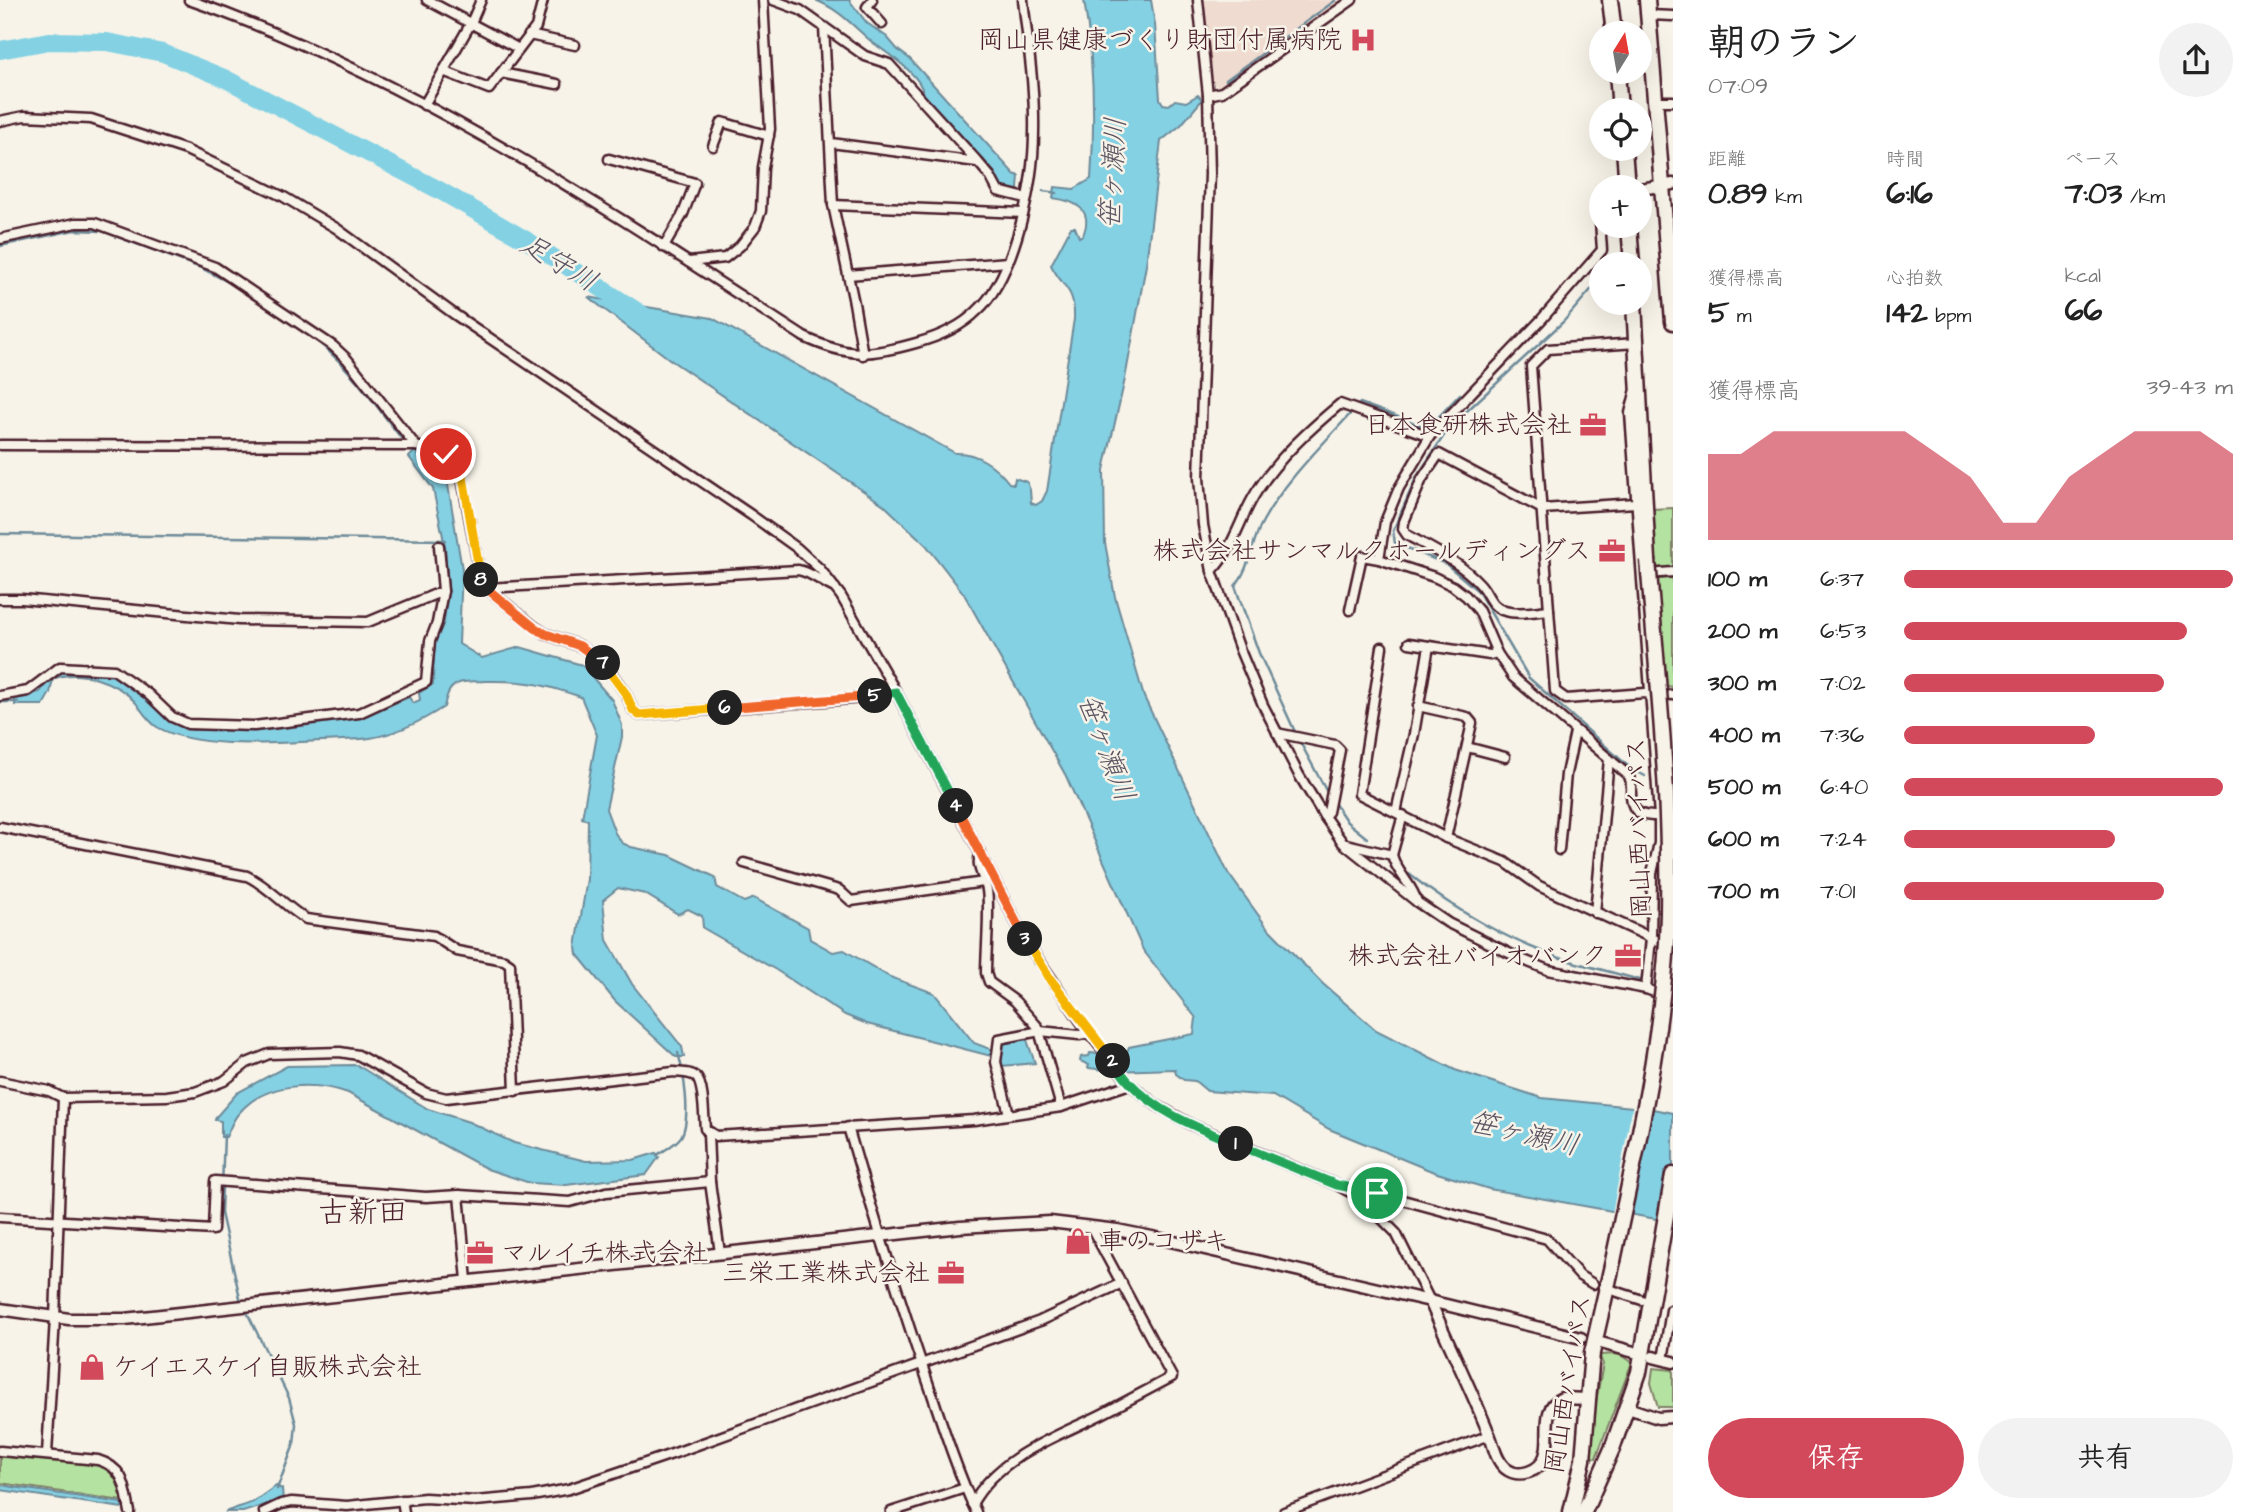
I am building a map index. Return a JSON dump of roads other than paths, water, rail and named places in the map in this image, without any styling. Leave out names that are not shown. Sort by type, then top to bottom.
[{"type":"highway","points":[[1610,0],[1613,21]]},
{"type":"highway","points":[[1648,8],[1656,101],[1668,185],[1673,323]]},
{"type":"highway","name":"岡山西バイパス","points":[[1574,1509],[1583,1460],[1592,1353],[1649,1082],[1667,942],[1669,871],[1666,794],[1648,561],[1635,315]]},
{"type":"highway","name":"岡山西バイパス","points":[[1574,1509],[1612,1449],[1642,1361],[1654,1275],[1673,1175]]},
{"type":"highway","points":[[1593,1512],[1612,1449]]},
{"type":"street","points":[[188,0],[253,23],[329,55],[568,186],[804,337],[828,348],[863,355],[882,353],[921,342],[961,323],[977,312],[987,300],[1008,262],[1023,213],[1034,134],[1023,0]]},
{"type":"street","points":[[427,0],[519,50]]},
{"type":"street","points":[[424,105],[471,23],[481,0]]},
{"type":"street","points":[[443,71],[489,89],[536,27],[542,0]]},
{"type":"street","points":[[689,262],[725,258],[740,246],[755,227],[761,211],[762,167],[771,129],[764,0]]},
{"type":"street","points":[[773,0],[800,10],[865,56],[889,64],[978,162],[998,191],[1026,198]]},
{"type":"street","points":[[872,0],[867,6],[882,24]]},
{"type":"street","points":[[1198,0],[1208,95],[1210,174],[1199,478],[1203,525],[1212,571],[1263,705],[1324,816],[1343,843],[1417,902],[1448,923],[1548,970],[1646,984],[1673,999]]},
{"type":"street","points":[[1208,95],[1222,92],[1352,0]]},
{"type":"street","points":[[1648,8],[1673,16]]},
{"type":"street","points":[[824,27],[833,205],[863,355]]},
{"type":"street","points":[[529,35],[575,45]]},
{"type":"street","points":[[501,73],[557,84]]},
{"type":"street","points":[[1656,101],[1673,101]]},
{"type":"street","points":[[0,121],[24,116],[91,119],[186,150],[284,197],[336,228],[454,314],[797,548],[820,569],[835,588],[896,692],[1027,943],[1092,1036],[1130,1084],[1156,1105],[1192,1125],[1337,1185],[1361,1198],[1396,1233],[1430,1301],[1498,1458],[1505,1468],[1524,1473],[1536,1468],[1544,1460],[1548,1447],[1547,1415],[1550,1406],[1562,1398],[1588,1399]]},
{"type":"street","points":[[713,146],[722,122],[769,136]]},
{"type":"street","points":[[831,143],[978,162]]},
{"type":"street","points":[[609,159],[695,183],[683,214],[664,247]]},
{"type":"street","points":[[833,205],[1023,213]]},
{"type":"street","points":[[0,239],[76,223],[95,223],[215,267],[333,345],[416,446]]},
{"type":"street","points":[[1379,559],[1385,522],[1399,488],[1430,436],[1541,320],[1598,255],[1602,250],[1601,238]]},
{"type":"street","points":[[848,275],[1008,262]]},
{"type":"street","points":[[1637,344],[1548,349],[1531,366],[1555,691],[1566,699],[1651,693],[1673,695]]},
{"type":"street","points":[[1638,385],[1630,413],[1659,816],[1659,844],[1652,873],[1651,938],[1646,984]]},
{"type":"street","points":[[1212,571],[1224,559],[1257,491],[1306,433],[1340,404],[1430,436]]},
{"type":"street","points":[[0,445],[416,446],[451,456],[460,467],[481,580],[486,588],[535,628],[580,646],[604,663],[626,694],[633,710],[639,715],[864,698],[896,692]]},
{"type":"street","points":[[1549,610],[1507,612],[1498,608],[1492,604],[1481,584],[1449,558],[1407,535],[1403,529],[1422,479],[1439,454],[1542,509],[1636,503]]},
{"type":"street","points":[[0,696],[28,691],[60,667],[90,667],[119,672],[172,716],[188,724],[254,726],[359,713],[426,682],[430,641],[437,623],[443,591],[439,546]]},
{"type":"street","points":[[1350,610],[1362,556],[1434,577],[1453,586],[1479,611],[1497,653],[1513,677],[1629,776],[1632,782],[1632,804],[1636,811],[1644,816],[1673,816]]},
{"type":"street","points":[[486,588],[798,570],[808,571],[835,588]]},
{"type":"street","points":[[1641,575],[1673,572]]},
{"type":"street","points":[[0,599],[240,620],[368,622],[443,591]]},
{"type":"street","points":[[1409,643],[1497,653]]},
{"type":"street","points":[[1417,902],[1414,889],[1395,869],[1392,855],[1429,646]]},
{"type":"street","points":[[1382,647],[1359,794],[1446,838],[1505,862],[1539,886],[1673,948]]},
{"type":"street","points":[[1418,706],[1468,717],[1472,723],[1446,838]]},
{"type":"street","points":[[1559,850],[1566,774],[1575,732]]},
{"type":"street","points":[[1277,733],[1335,745],[1340,750],[1328,812],[1324,816]]},
{"type":"street","points":[[1467,747],[1505,757]]},
{"type":"street","points":[[1595,913],[1609,760]]},
{"type":"street","points":[[0,827],[247,876],[264,884],[292,911],[306,919],[434,936],[457,951],[504,960],[510,964],[515,1091]]},
{"type":"street","points":[[1343,843],[1392,855]]},
{"type":"street","points":[[981,853],[978,865],[987,890],[986,973],[989,982],[1024,1010],[1040,1031],[1061,1107]]},
{"type":"street","points":[[744,863],[839,890],[851,901],[984,882]]},
{"type":"street","points":[[1009,1114],[997,1054],[999,1039],[1040,1031],[1092,1036]]},
{"type":"street","points":[[0,1081],[49,1091],[63,1098],[167,1096],[195,1092],[224,1081],[247,1063],[269,1054],[340,1052],[358,1055],[426,1093],[446,1098],[674,1072],[688,1073],[701,1083],[705,1129],[708,1133],[710,1182],[720,1252]]},
{"type":"street","points":[[708,1133],[716,1136],[974,1120],[1061,1107],[1130,1084]]},
{"type":"street","points":[[47,1454],[63,1098]]},
{"type":"street","points":[[848,1127],[921,1364],[974,1508]]},
{"type":"street","points":[[0,1217],[59,1223],[213,1230],[215,1181],[426,1197],[459,1195],[570,1202],[606,1192],[710,1182]]},
{"type":"street","points":[[1337,1185],[1377,1193],[1546,1239],[1580,1276],[1593,1284]]},
{"type":"street","points":[[459,1195],[467,1280]]},
{"type":"street","points":[[0,1309],[55,1318],[125,1319],[880,1235],[1002,1223],[1050,1222],[1157,1238],[1581,1338]]},
{"type":"street","points":[[974,1508],[982,1487],[1014,1460],[1172,1377],[1091,1227]]},
{"type":"street","points":[[264,1512],[292,1502],[347,1506],[425,1498],[475,1500],[532,1496],[569,1489],[1040,1321],[1122,1283]]},
{"type":"street","points":[[1612,1290],[1642,1300]]},
{"type":"street","points":[[1661,1306],[1672,1310],[1663,1360]]},
{"type":"street","points":[[1601,1343],[1634,1352]]},
{"type":"street","points":[[1628,1408],[1658,1418],[1673,1417]]},
{"type":"street","points":[[1284,1512],[1490,1435]]},
{"type":"street","points":[[0,1451],[47,1454],[111,1464],[123,1479],[130,1512]]},
{"type":"street","points":[[891,1512],[965,1488]]},
{"type":"street","points":[[402,1500],[404,1512]]},
{"type":"water","points":[[815,0],[849,0],[867,23],[887,37],[910,59],[1014,174],[1019,176],[1018,189],[1014,193],[1001,190],[996,174],[924,95],[922,87],[910,72],[839,13]]},
{"type":"water","name":"笹ヶ瀬川","points":[[1084,0],[1151,0],[1160,99],[1163,104],[1169,105],[1175,100],[1186,102],[1198,95],[1202,100],[1181,125],[1161,141],[1146,265],[1125,379],[1104,470],[1105,543],[1115,597],[1144,697],[1228,873],[1267,927],[1323,984],[1376,1030],[1455,1070],[1542,1098],[1673,1113],[1673,1222],[1489,1189],[1434,1172],[1329,1129],[1273,1096],[1207,1091],[1195,1081],[1184,1080],[1176,1074],[1175,1069],[1114,1071],[1088,1068],[1089,1065],[1080,1061],[1081,1057],[1089,1056],[1090,1053],[1124,1058],[1129,1047],[1194,1034],[1196,1018],[1143,950],[1066,776],[964,594],[926,545],[884,505],[672,361],[588,297],[712,318],[955,453],[971,455],[985,461],[1009,483],[1014,484],[1015,478],[1027,482],[1031,503],[1036,505],[1042,501],[1047,491],[1074,319],[1073,300],[1051,265],[1071,227],[1075,227],[1079,237],[1083,235],[1086,226],[1084,213],[1080,208],[1069,201],[1053,198],[1055,187],[1074,189],[1091,179],[1093,89]]},
{"type":"water","points":[[415,451],[423,461],[445,467],[462,569],[459,644],[482,658],[520,647],[582,665],[612,700],[622,725],[622,737],[606,809],[622,843],[669,855],[715,877],[717,887],[744,902],[754,898],[808,928],[810,939],[833,952],[844,950],[890,977],[934,993],[974,1043],[990,1049],[993,1055],[867,1024],[845,1015],[776,970],[703,928],[702,916],[688,909],[678,914],[645,894],[618,888],[603,900],[607,940],[632,984],[682,1047],[684,1057],[676,1057],[615,1001],[577,954],[587,879],[588,820],[582,818],[597,735],[581,697],[523,682],[463,682],[451,688],[444,707],[399,730],[370,738],[261,744],[215,742],[174,734],[154,725],[136,703],[119,689],[86,676],[53,679],[50,693],[43,705],[15,705],[15,699],[40,692],[56,671],[65,670],[117,674],[166,717],[192,730],[269,727],[346,719],[367,715],[409,697],[413,703],[420,700],[419,693],[433,684],[434,645],[444,622],[448,589],[445,546],[433,489],[409,457]]},
{"type":"water","points":[[1026,1037],[1035,1063],[1002,1066],[1002,1043]]},
{"type":"water","points":[[357,1065],[428,1109],[469,1122],[514,1143],[586,1161],[633,1160],[656,1153],[659,1157],[646,1175],[566,1185],[530,1183],[487,1169],[348,1093],[305,1086],[262,1095],[239,1113],[226,1137],[221,1137],[221,1121],[215,1120],[216,1117],[237,1093],[287,1066]]},
{"type":"water","points":[[0,1485],[122,1503],[123,1508],[0,1490]]},
{"type":"water","points":[[276,1486],[282,1489],[283,1501],[243,1512],[225,1512],[253,1502]]},
{"type":"waterway","points":[[1226,80],[1336,0]]},
{"type":"waterway","name":"足守川","points":[[0,50],[49,41],[107,42],[163,53],[224,78],[439,190],[526,240],[643,315]]},
{"type":"waterway","points":[[1043,191],[1057,193]]},
{"type":"waterway","points":[[0,246],[74,230],[102,231],[201,268],[259,301]]},
{"type":"waterway","points":[[1589,292],[1564,321],[1455,422],[1416,478],[1393,531],[1395,543],[1446,564],[1478,591],[1529,678],[1629,767],[1645,776]]},
{"type":"waterway","points":[[305,332],[345,368],[401,438]]},
{"type":"waterway","points":[[1296,734],[1259,653],[1235,586],[1244,571],[1259,529],[1296,474],[1360,403],[1428,428],[1460,394],[1463,397]]},
{"type":"waterway","points":[[0,534],[445,540]]},
{"type":"waterway","points":[[0,702],[18,702]]},
{"type":"waterway","points":[[1299,740],[1329,796]]},
{"type":"waterway","points":[[1333,801],[1347,822],[1367,838]]},
{"type":"waterway","points":[[1409,874],[1446,901],[1506,936],[1570,961],[1643,981]]},
{"type":"waterway","points":[[657,1155],[678,1141],[685,1127],[686,1094],[678,1053]]},
{"type":"waterway","points":[[224,1135],[221,1213],[240,1298],[289,1398],[296,1424],[294,1444],[277,1489]]},
{"type":"place","name":"岡山県健康づくり財団付属病院","points":[[1363,40]]},
{"type":"place","name":"日本食研株式会社","points":[[1593,425]]},
{"type":"place","name":"株式会社サンマルクホールディングス","points":[[1612,551]]},
{"type":"place","name":"株式会社バイオバンク","points":[[1628,956]]},
{"type":"place","name":"車のコザキ","points":[[1078,1241]]},
{"type":"place","name":"マルイチ株式会社","points":[[480,1253]]},
{"type":"place","name":"三栄工業株式会社","points":[[951,1273]]},
{"type":"place","name":"ケイエスケイ自販株式会社","points":[[92,1367]]},
{"type":"district","name":"古新田","points":[[363,1213]]}]
